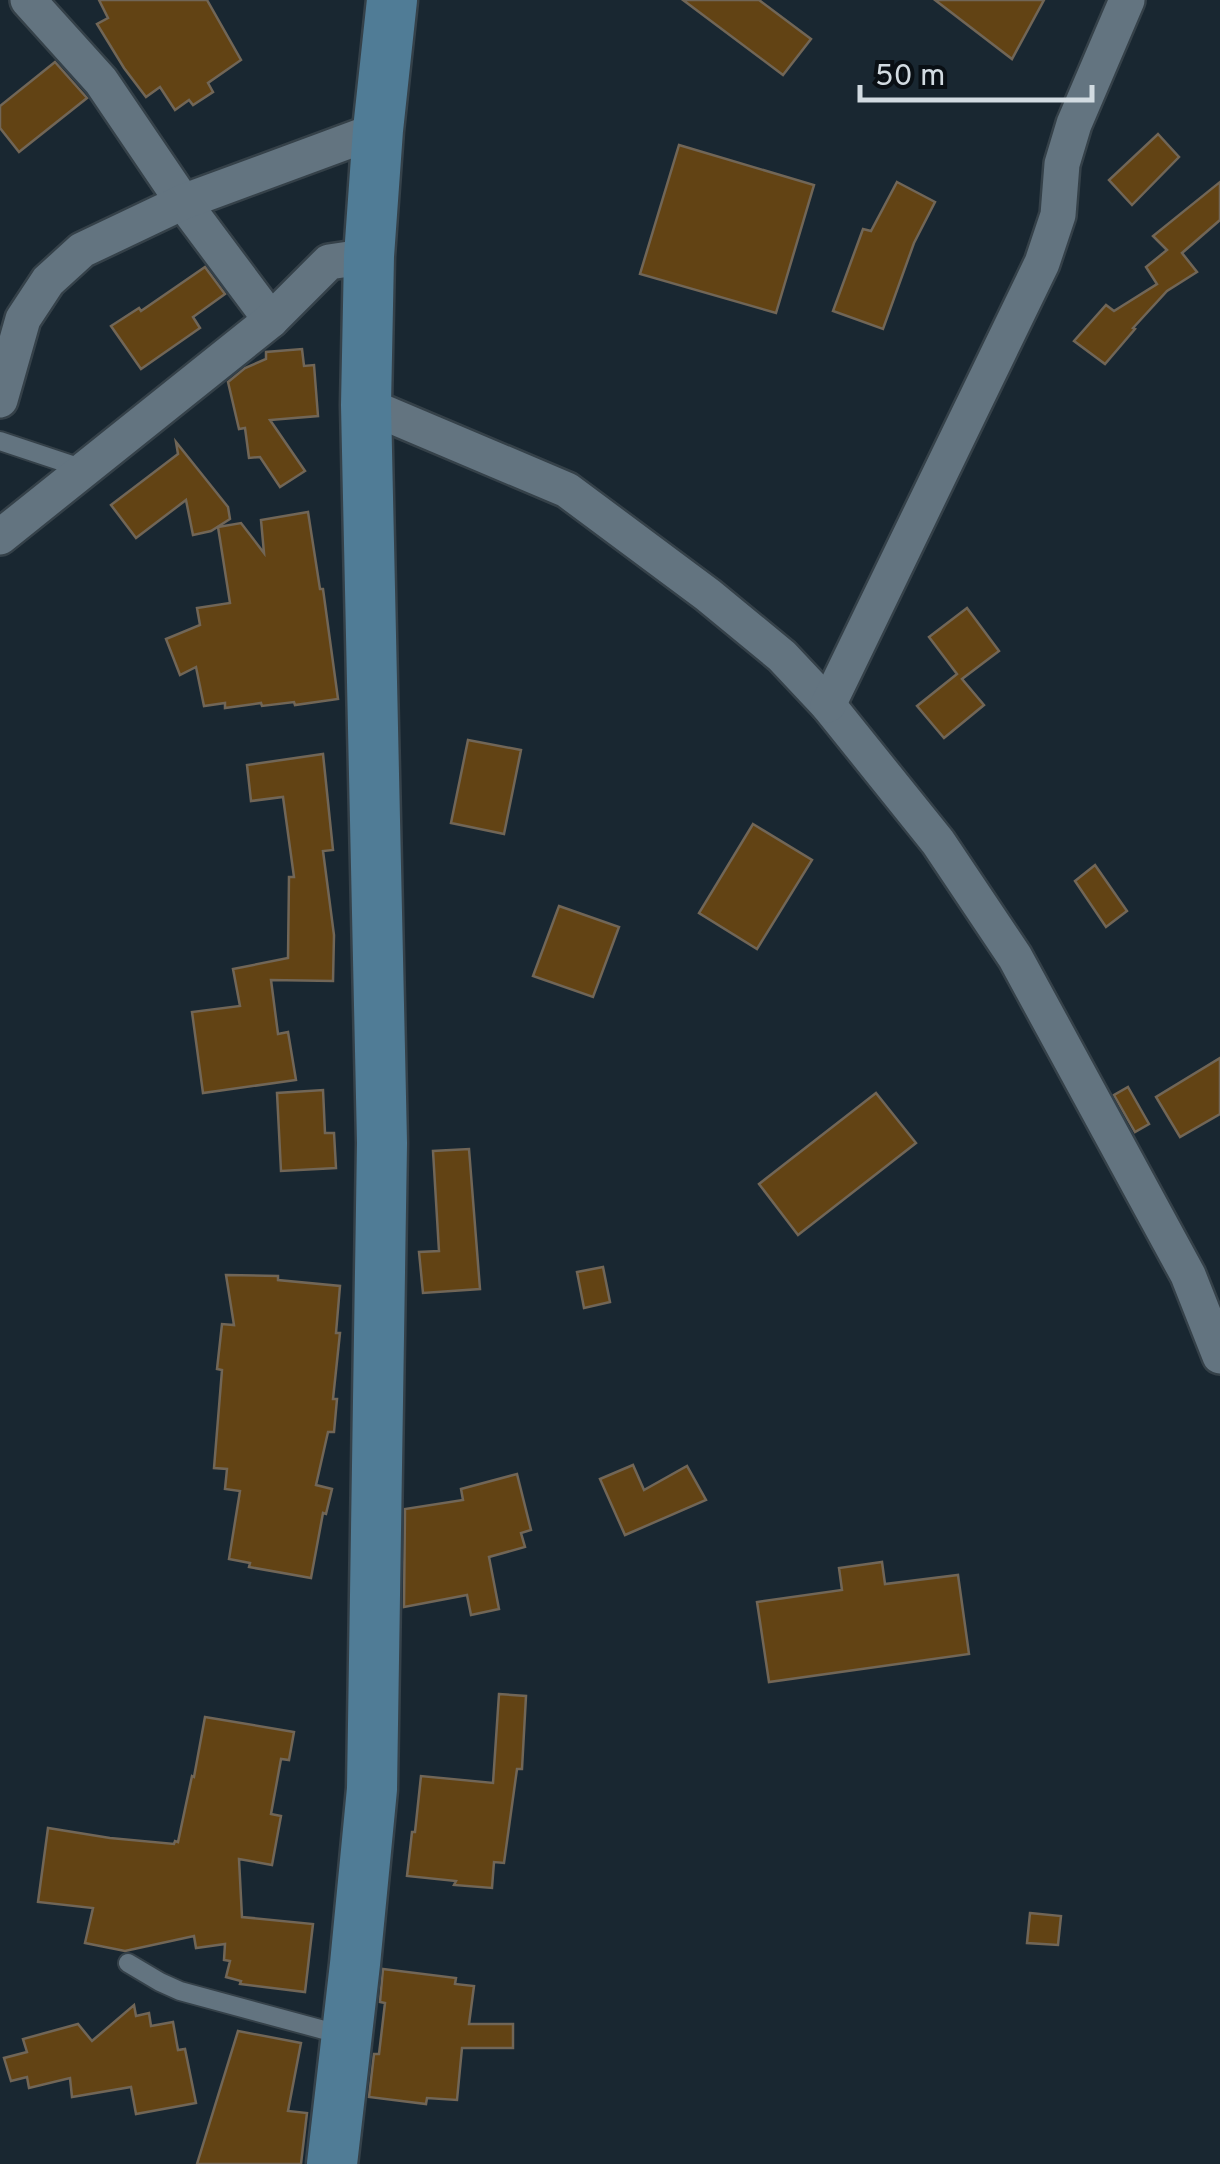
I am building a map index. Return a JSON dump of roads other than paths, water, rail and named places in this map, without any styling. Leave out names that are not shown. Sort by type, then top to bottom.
[{"type":"street","points":[[28,0],[101,81],[183,202],[271,320]]},
{"type":"street","points":[[332,2164],[372,1789],[382,1143],[366,405],[369,256],[392,0]]},
{"type":"street","points":[[828,705],[1042,263],[1058,215],[1062,164],[1074,124],[1127,0]]},
{"type":"street","points":[[2,387],[23,320],[48,280],[82,250],[183,202],[378,130]]},
{"type":"street","points":[[0,536],[271,320],[329,262],[369,256]]},
{"type":"street","points":[[366,405],[567,490],[708,595],[782,656],[828,705],[938,842],[1015,957],[1188,1275],[1220,1356]]},
{"type":"lane","points":[[0,441],[84,469]]},
{"type":"lane","points":[[128,1963],[180,1991],[346,2036]]}]
